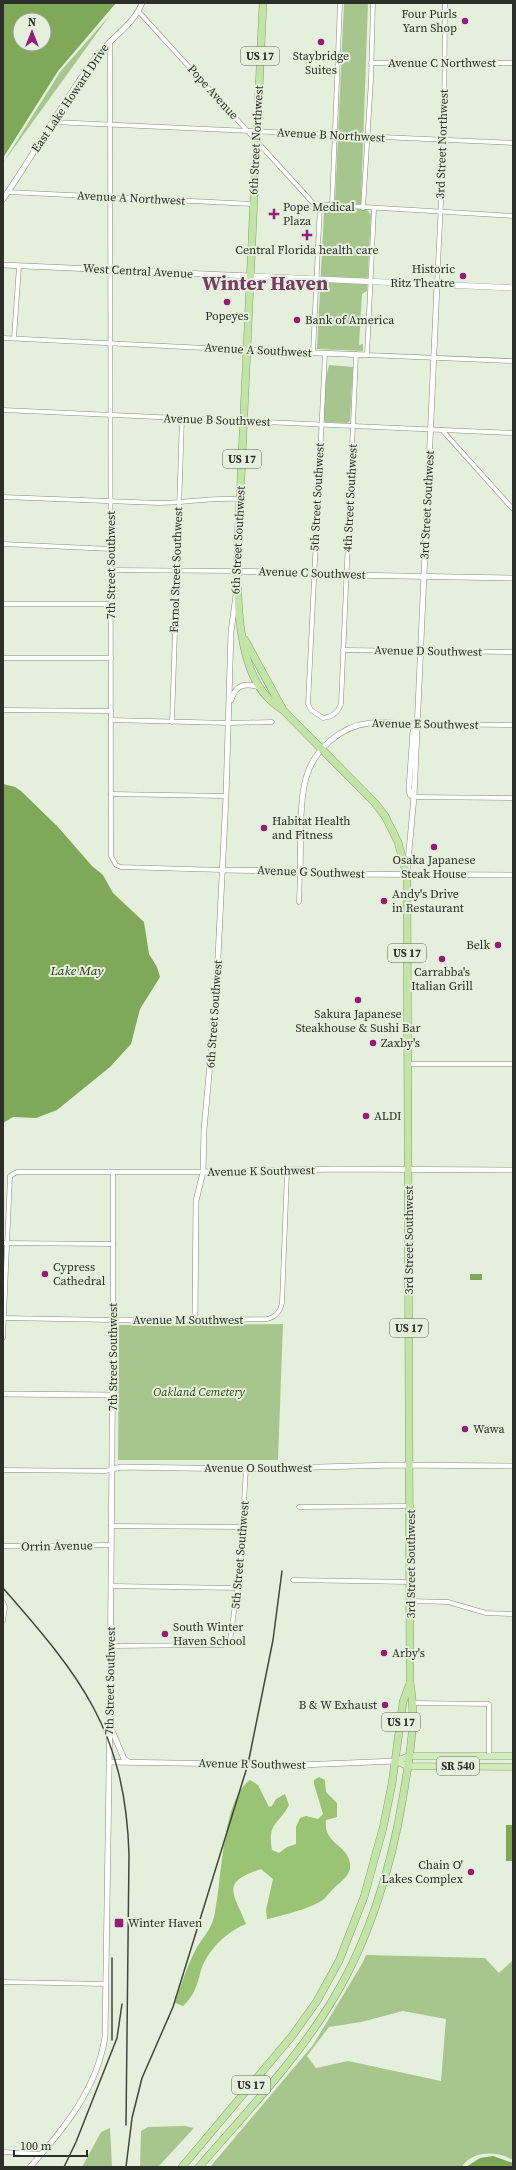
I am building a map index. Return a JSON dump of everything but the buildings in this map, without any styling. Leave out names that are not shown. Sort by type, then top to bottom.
[{"type":"highway","name":"6th Street Northwest","points":[[250,276],[263,3]]},
{"type":"highway","name":"6th Street Southwest","points":[[237,588],[250,276]]},
{"type":"highway","name":"US 17","points":[[237,588],[246,656],[260,687],[268,698],[283,710],[375,803],[385,816],[398,842],[407,875]]},
{"type":"highway","name":"US 17","points":[[244,638],[283,710]]},
{"type":"highway","name":"3rd Street Southwest","points":[[407,875],[412,1601],[410,1683],[414,1703],[409,1756]]},
{"type":"highway","name":"3rd Street Southwest","points":[[396,1761],[403,1702],[410,1683]]},
{"type":"highway","name":"US 17","points":[[199,2167],[303,2043],[340,1988],[360,1946],[379,1892],[400,1814],[409,1756]]},
{"type":"highway","name":"US 17","points":[[182,2167],[292,2036],[329,1981],[349,1940],[364,1897],[388,1807],[396,1761]]},
{"type":"main road","name":"West Central Avenue","points":[[250,276],[513,288]]},
{"type":"main road","name":"SR 540","points":[[396,1761],[409,1756],[513,1756]]},
{"type":"main road","name":"SR 540","points":[[396,1761],[407,1766],[513,1767]]},
{"type":"street","name":"East Lake Howard Drive","points":[[3,199],[91,63],[110,40],[139,12],[142,3]]},
{"type":"street","points":[[332,206],[340,3]]},
{"type":"street","points":[[363,208],[373,3]]},
{"type":"street","name":"3rd Street Northwest","points":[[437,285],[444,140],[445,3]]},
{"type":"street","name":"Pope Avenue","points":[[139,12],[248,131],[310,202],[320,205]]},
{"type":"street","name":"7th Street Southwest","points":[[110,40],[112,860]]},
{"type":"street","name":"Avenue C Northwest","points":[[371,63],[513,63]]},
{"type":"street","name":"Avenue B Northwest","points":[[53,122],[513,143]]},
{"type":"street","name":"Avenue A Northwest","points":[[8,192],[253,204]]},
{"type":"street","points":[[313,353],[320,205],[513,216]]},
{"type":"street","points":[[367,354],[374,208]]},
{"type":"street","name":"West Central Avenue","points":[[3,265],[250,276]]},
{"type":"street","points":[[14,338],[19,266]]},
{"type":"street","name":"3rd Street Southwest","points":[[407,875],[410,855],[414,797],[416,724],[421,650],[437,285]]},
{"type":"street","name":"Avenue A Southwest","points":[[3,338],[513,361]]},
{"type":"street","name":"5th Street Southwest","points":[[325,353],[320,424],[308,704],[313,712],[323,718],[329,717],[337,712]]},
{"type":"street","name":"4th Street Southwest","points":[[337,712],[341,704],[356,354]]},
{"type":"street","name":"Avenue B Southwest","points":[[3,410],[442,430]]},
{"type":"street","name":"Farnol Street Southwest","points":[[172,722],[182,418]]},
{"type":"street","points":[[442,430],[513,433]]},
{"type":"street","points":[[442,430],[513,509]]},
{"type":"street","points":[[3,497],[179,502],[208,498],[240,499]]},
{"type":"street","points":[[3,544],[111,550]]},
{"type":"street","name":"Avenue C Southwest","points":[[111,570],[237,571],[347,575],[513,578]]},
{"type":"street","name":"6th Street Southwest","points":[[195,1320],[196,1201],[203,1172],[204,1130],[216,997],[229,723],[231,632],[237,588]]},
{"type":"street","points":[[3,604],[111,604]]},
{"type":"street","name":"Avenue D Southwest","points":[[343,650],[513,652]]},
{"type":"street","points":[[3,658],[111,658]]},
{"type":"street","name":"6th Street Southwest","points":[[229,707],[234,691],[240,686],[250,684],[260,687]]},
{"type":"street","points":[[3,710],[111,711]]},
{"type":"street","points":[[111,720],[229,723],[272,722]]},
{"type":"street","name":"Avenue E Southwest","points":[[321,750],[342,732],[370,723],[513,725]]},
{"type":"street","points":[[299,902],[305,784],[310,768],[321,750]]},
{"type":"street","points":[[111,794],[226,796]]},
{"type":"street","points":[[414,797],[513,798]]},
{"type":"street","name":"Avenue G Southwest","points":[[112,860],[116,865],[121,867],[300,873],[513,875]]},
{"type":"street","points":[[408,1064],[513,1064]]},
{"type":"street","name":"Avenue K Southwest","points":[[5,1243],[10,1176],[18,1172],[287,1172],[336,1169],[513,1170]]},
{"type":"street","name":"Avenue M Southwest","points":[[3,1318],[195,1320],[267,1319],[277,1315],[282,1303],[287,1172]]},
{"type":"street","name":"7th Street Southwest","points":[[30,2167],[42,2154],[81,2103],[102,2056],[105,2037],[111,1646],[113,1173]]},
{"type":"street","points":[[3,1338],[5,1243],[113,1244]]},
{"type":"street","points":[[3,1394],[112,1395]]},
{"type":"street","name":"Avenue O Southwest","points":[[3,1470],[106,1471],[122,1467],[246,1469],[513,1466]]},
{"type":"street","name":"5th Street Southwest","points":[[111,1646],[223,1645],[229,1642],[233,1628],[244,1527],[246,1469]]},
{"type":"street","points":[[299,1507],[411,1506]]},
{"type":"street","points":[[111,1526],[244,1527]]},
{"type":"street","name":"Orrin Avenue","points":[[3,1546],[111,1545]]},
{"type":"street","points":[[293,1580],[411,1582]]},
{"type":"street","points":[[111,1586],[238,1588]]},
{"type":"street","points":[[412,1601],[448,1602],[486,1613],[513,1614]]},
{"type":"street","points":[[3,1602],[5,1608],[3,1621]]},
{"type":"street","points":[[414,1703],[489,1704],[489,1756]]},
{"type":"street","points":[[110,1724],[124,1759],[130,1762]]},
{"type":"street","name":"Avenue R Southwest","points":[[109,1762],[300,1765],[396,1761]]},
{"type":"street","points":[[3,1982],[106,1984]]},
{"type":"street","points":[[3,2152],[42,2154]]},
{"type":"green space","points":[[344,3],[368,3],[361,202],[371,215],[367,291],[362,294],[359,345],[363,344],[363,351],[317,349],[324,212],[335,201]]},
{"type":"green space","points":[[110,15],[3,163],[60,72]]},
{"type":"green space","points":[[329,365],[353,367],[350,421],[347,423],[325,422],[323,418],[326,378]]},
{"type":"green space","name":"Oakland Cemetery","points":[[283,1324],[278,1460],[118,1460],[119,1325]]},
{"type":"green space","points":[[366,1955],[485,1958],[499,1973],[513,1960],[513,2160],[500,2155],[486,2154],[472,2157],[466,2161],[462,2167],[210,2167],[313,2045]],"holes":[[[403,2011],[446,2019],[441,2081],[348,2061],[316,2068],[307,2056],[329,2027],[361,2022]]]},
{"type":"green space","points":[[185,2126],[194,2128],[158,2167],[140,2167],[141,2131],[148,2127]]},
{"type":"green space","points":[[110,2128],[112,2167],[82,2167],[101,2132]]},
{"type":"shaded area","points":[[319,1777],[325,1780],[326,1792],[337,1803],[337,1817],[326,1820],[326,1828],[331,1839],[345,1852],[348,1857],[350,1867],[348,1874],[324,1899],[312,1906],[267,1919],[266,1910],[273,1879],[261,1869],[240,1879],[235,1884],[233,1889],[234,1896],[246,1924],[225,1937],[213,1949],[204,1963],[195,1990],[187,2002],[183,2006],[175,2003],[193,1955],[210,1928],[214,1918],[228,1822],[234,1804],[241,1790],[250,1780],[258,1785],[269,1807],[272,1806],[276,1799],[285,1794],[289,1805],[275,1824],[271,1834],[272,1850],[279,1853],[287,1847],[296,1844],[296,1827],[300,1818],[306,1816],[318,1819],[323,1814],[314,1784],[314,1780]]},
{"type":"water","points":[[3,3],[116,3],[58,71],[3,158]]},
{"type":"water","name":"Lake May","points":[[3,784],[15,787],[21,791],[58,827],[92,866],[103,875],[113,893],[144,922],[149,954],[157,967],[160,977],[140,1009],[131,1044],[110,1067],[57,1110],[36,1118],[13,1117],[3,1123]]},
{"type":"water","points":[[470,1274],[482,1274],[482,1280],[470,1280]]},
{"type":"water","points":[[506,1825],[513,1825],[513,1861],[506,1861]]},
{"type":"water","points":[[493,2156],[513,2163],[513,2167],[466,2167],[480,2158]]},
{"type":"railway","points":[[126,2167],[132,2118],[142,2078],[173,2007],[248,1764],[273,1640],[282,1571]]},
{"type":"railway","points":[[3,1588],[31,1620],[76,1679],[94,1708],[108,1739],[119,1773],[126,1811],[129,1854],[126,2125]]},
{"type":"railway","points":[[112,1958],[112,2040]]},
{"type":"railway","points":[[64,2167],[76,2142],[117,2038],[122,2004]]},
{"type":"place","name":"Four Purls Yarn Shop","points":[[465,21]]},
{"type":"place","name":"Staybridge Suites","points":[[321,42]]},
{"type":"place","name":"Pope Medical Plaza","points":[[274,214]]},
{"type":"place","name":"Central Florida health care","points":[[307,235]]},
{"type":"place","name":"Historic Ritz Theatre","points":[[463,276]]},
{"type":"place","name":"Popeyes","points":[[227,302]]},
{"type":"place","name":"Bank of America","points":[[297,320]]},
{"type":"place","name":"Habitat Health and Fitness","points":[[264,828]]},
{"type":"place","name":"Osaka Japanese Steak House","points":[[434,847]]},
{"type":"place","name":"Andy's Drive in Restaurant","points":[[384,901]]},
{"type":"place","name":"Belk","points":[[498,945]]},
{"type":"place","name":"Carrabba's Italian Grill","points":[[442,959]]},
{"type":"place","name":"Sakura Japanese Steakhouse & Sushi Bar","points":[[358,1000]]},
{"type":"place","name":"Zaxby's","points":[[373,1043]]},
{"type":"place","name":"ALDI","points":[[366,1116]]},
{"type":"place","name":"Cypress Cathedral","points":[[45,1274]]},
{"type":"place","name":"Wawa","points":[[465,1429]]},
{"type":"place","name":"South Winter Haven School","points":[[165,1634]]},
{"type":"place","name":"Arby's","points":[[384,1653]]},
{"type":"place","name":"B & W Exhaust","points":[[385,1705]]},
{"type":"place","name":"Chain O' Lakes Complex","points":[[471,1872]]},
{"type":"place","name":"Winter Haven","points":[[119,1923]]},
{"type":"district","name":"Winter Haven","points":[[265,283]]}]
